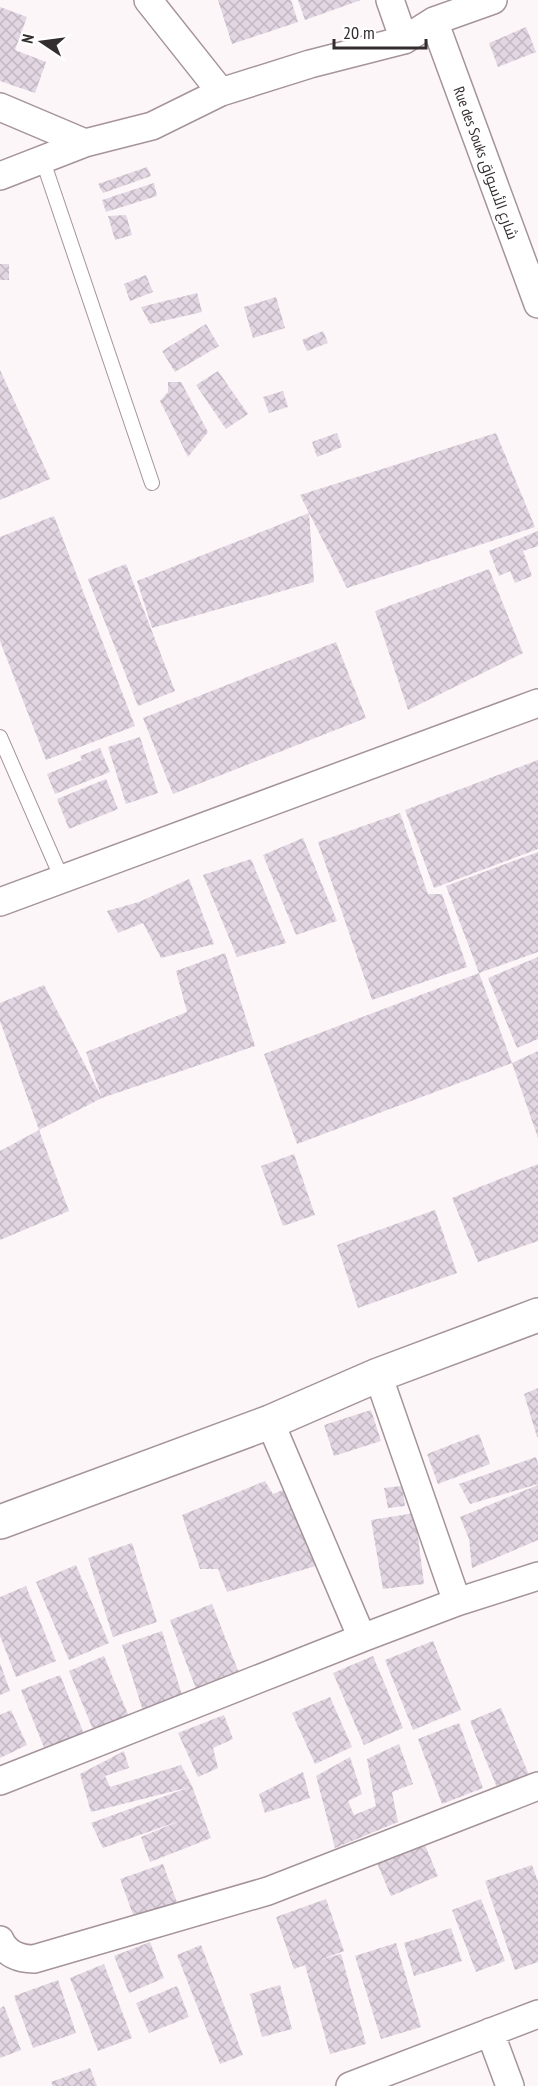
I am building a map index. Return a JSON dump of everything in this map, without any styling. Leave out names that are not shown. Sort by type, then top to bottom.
[{"type":"main road","points":[[0,1522],[270,1422],[378,1375],[538,1315]]},
{"type":"street","points":[[148,0],[222,92]]},
{"type":"street","points":[[390,0],[404,40]]},
{"type":"street","points":[[0,176],[85,143],[152,126],[222,92],[310,64],[404,40],[434,21],[493,0]]},
{"type":"street","name":"Rue des Souks شارع الأسواق","points":[[434,21],[538,304]]},
{"type":"street","points":[[0,107],[85,143]]},
{"type":"street","points":[[0,902],[538,703]]},
{"type":"street","points":[[378,1375],[457,1602]]},
{"type":"street","points":[[270,1422],[362,1638]]},
{"type":"street","points":[[0,1780],[362,1638],[457,1602],[538,1576]]},
{"type":"street","points":[[0,1940],[2,1946],[13,1956],[34,1959],[45,1956],[268,1892],[538,1786]]},
{"type":"street","points":[[350,2086],[538,2014]]},
{"type":"street","points":[[490,2032],[510,2086]]},
{"type":"lane","points":[[43,161],[152,483]]},
{"type":"lane","points":[[0,737],[62,879]]},
{"type":"building","points":[[218,0],[291,0],[298,22],[232,44]]},
{"type":"building","points":[[298,0],[361,0],[305,20]]},
{"type":"building","points":[[0,7],[27,17],[15,50],[46,62],[35,93],[0,81]]},
{"type":"building","points":[[526,27],[536,52],[498,67],[489,43]]},
{"type":"building","points":[[147,167],[151,176],[103,193],[98,184]]},
{"type":"building","points":[[154,183],[157,196],[106,212],[102,200]]},
{"type":"building","points":[[126,215],[132,235],[115,240],[108,216]]},
{"type":"building","points":[[0,264],[9,264],[9,280],[0,280]]},
{"type":"building","points":[[146,275],[153,292],[130,301],[124,284]]},
{"type":"building","points":[[197,293],[202,312],[150,324],[141,307]]},
{"type":"building","points":[[276,297],[285,328],[253,338],[244,307]]},
{"type":"building","points":[[206,324],[219,346],[175,372],[162,351]]},
{"type":"building","points":[[323,331],[328,343],[307,351],[302,340]]},
{"type":"building","points":[[0,370],[50,479],[0,500]]},
{"type":"building","points":[[218,371],[248,414],[226,429],[196,385]]},
{"type":"building","points":[[168,382],[181,382],[208,432],[188,457],[160,401],[168,392]]},
{"type":"building","points":[[283,391],[288,407],[269,413],[263,397]]},
{"type":"building","points":[[337,433],[342,447],[317,457],[312,442]]},
{"type":"building","points":[[496,433],[535,527],[347,588],[300,495]]},
{"type":"building","points":[[309,513],[314,582],[152,628],[137,581]]},
{"type":"building","points":[[54,516],[135,726],[46,760],[0,641],[0,537]]},
{"type":"building","points":[[538,531],[538,546],[523,551],[532,576],[515,583],[510,571],[499,576],[489,551]]},
{"type":"building","points":[[126,564],[175,691],[138,706],[88,579]]},
{"type":"building","points":[[489,569],[523,653],[408,710],[375,611]]},
{"type":"building","points":[[336,642],[366,718],[173,794],[143,718]]},
{"type":"building","points":[[140,737],[158,793],[126,804],[108,747]]},
{"type":"building","points":[[100,748],[110,772],[55,794],[47,774],[82,760],[80,756]]},
{"type":"building","points":[[538,760],[538,849],[434,888],[405,810]]},
{"type":"building","points":[[106,779],[118,809],[69,829],[57,799]]},
{"type":"building","points":[[400,813],[428,894],[442,894],[467,967],[372,1000],[318,842]]},
{"type":"building","points":[[303,838],[337,921],[296,935],[263,855]]},
{"type":"building","points":[[538,852],[538,952],[479,973],[446,886]]},
{"type":"building","points":[[251,859],[286,943],[237,957],[203,875]]},
{"type":"building","points":[[189,879],[214,944],[161,958],[143,923],[118,933],[107,911],[139,902]]},
{"type":"building","points":[[225,953],[255,1046],[102,1098],[86,1052],[187,1012],[176,971]]},
{"type":"building","points":[[538,957],[538,1039],[517,1048],[488,978]]},
{"type":"building","points":[[479,973],[512,1063],[297,1144],[264,1054]]},
{"type":"building","points":[[44,985],[102,1098],[39,1130],[0,1021],[0,1003]]},
{"type":"building","points":[[538,1051],[538,1138],[512,1063]]},
{"type":"building","points":[[39,1130],[69,1211],[0,1240],[0,1151]]},
{"type":"building","points":[[294,1154],[315,1215],[283,1226],[261,1166]]},
{"type":"building","points":[[538,1164],[538,1241],[478,1262],[452,1198]]},
{"type":"building","points":[[435,1210],[457,1273],[358,1308],[337,1245]]},
{"type":"building","points":[[538,1388],[538,1437],[537,1437],[524,1394]]},
{"type":"building","points":[[371,1410],[381,1441],[334,1456],[324,1425]]},
{"type":"building","points":[[479,1434],[490,1464],[438,1484],[427,1454]]},
{"type":"building","points":[[536,1457],[538,1484],[470,1504],[459,1484]]},
{"type":"building","points":[[265,1481],[273,1494],[290,1487],[316,1566],[227,1592],[218,1569],[200,1569],[182,1515]]},
{"type":"building","points":[[538,1485],[538,1540],[472,1568],[469,1539],[460,1517]]},
{"type":"building","points":[[402,1486],[405,1506],[388,1508],[384,1488]]},
{"type":"building","points":[[415,1513],[424,1584],[383,1589],[371,1520]]},
{"type":"building","points":[[132,1543],[157,1622],[113,1637],[88,1558]]},
{"type":"building","points":[[76,1565],[109,1643],[69,1660],[36,1582]]},
{"type":"building","points":[[26,1586],[56,1661],[16,1677],[0,1636],[0,1597]]},
{"type":"building","points":[[212,1604],[241,1678],[198,1694],[170,1620]]},
{"type":"building","points":[[162,1631],[183,1698],[143,1711],[122,1645]]},
{"type":"building","points":[[433,1641],[461,1710],[413,1730],[385,1660]]},
{"type":"building","points":[[104,1656],[129,1717],[94,1732],[69,1671]]},
{"type":"building","points":[[373,1656],[403,1728],[364,1745],[333,1673]]},
{"type":"building","points":[[0,1663],[10,1691],[0,1695]]},
{"type":"building","points":[[60,1675],[88,1744],[49,1760],[21,1690]]},
{"type":"building","points":[[330,1697],[352,1747],[315,1764],[292,1713]]},
{"type":"building","points":[[501,1708],[532,1782],[500,1795],[470,1721]]},
{"type":"building","points":[[11,1710],[27,1745],[0,1758],[0,1715]]},
{"type":"building","points":[[224,1715],[233,1739],[213,1748],[218,1768],[198,1777],[178,1733]]},
{"type":"building","points":[[459,1723],[483,1788],[442,1804],[418,1739]]},
{"type":"building","points":[[399,1744],[413,1784],[392,1792],[398,1822],[335,1848],[316,1776],[350,1757],[362,1794],[348,1801],[354,1815],[376,1806],[367,1759]]},
{"type":"building","points":[[124,1751],[129,1768],[105,1776],[110,1787],[181,1765],[192,1786],[211,1838],[150,1862],[141,1837],[182,1820],[103,1848],[91,1823],[190,1787],[91,1812],[80,1774]]},
{"type":"building","points":[[303,1772],[310,1798],[265,1813],[259,1794]]},
{"type":"building","points":[[424,1843],[438,1876],[391,1896],[377,1863]]},
{"type":"building","points":[[163,1864],[178,1905],[135,1920],[120,1879]]},
{"type":"building","points":[[532,1865],[538,1882],[538,1962],[515,1970],[485,1881]]},
{"type":"building","points":[[326,1899],[344,1951],[320,1960],[341,1954],[366,2044],[330,2054],[305,1965],[294,1969],[276,1917]]},
{"type":"building","points":[[481,1899],[505,1961],[476,1972],[452,1910]]},
{"type":"building","points":[[451,1928],[462,1961],[414,1976],[404,1943]]},
{"type":"building","points":[[150,1942],[164,1978],[129,1993],[114,1956]]},
{"type":"building","points":[[396,1943],[421,2027],[381,2039],[355,1956]]},
{"type":"building","points":[[201,1945],[243,2055],[220,2064],[177,1955]]},
{"type":"building","points":[[104,1964],[132,2038],[98,2051],[70,1978]]},
{"type":"building","points":[[58,1980],[76,2033],[33,2048],[14,1996]]},
{"type":"building","points":[[280,1985],[292,2029],[262,2037],[250,1994]]},
{"type":"building","points":[[177,1986],[189,2017],[149,2033],[136,2003]]},
{"type":"building","points":[[4,2006],[21,2050],[0,2058],[0,2008]]},
{"type":"building","points":[[90,2068],[97,2086],[53,2086],[51,2082]]}]
